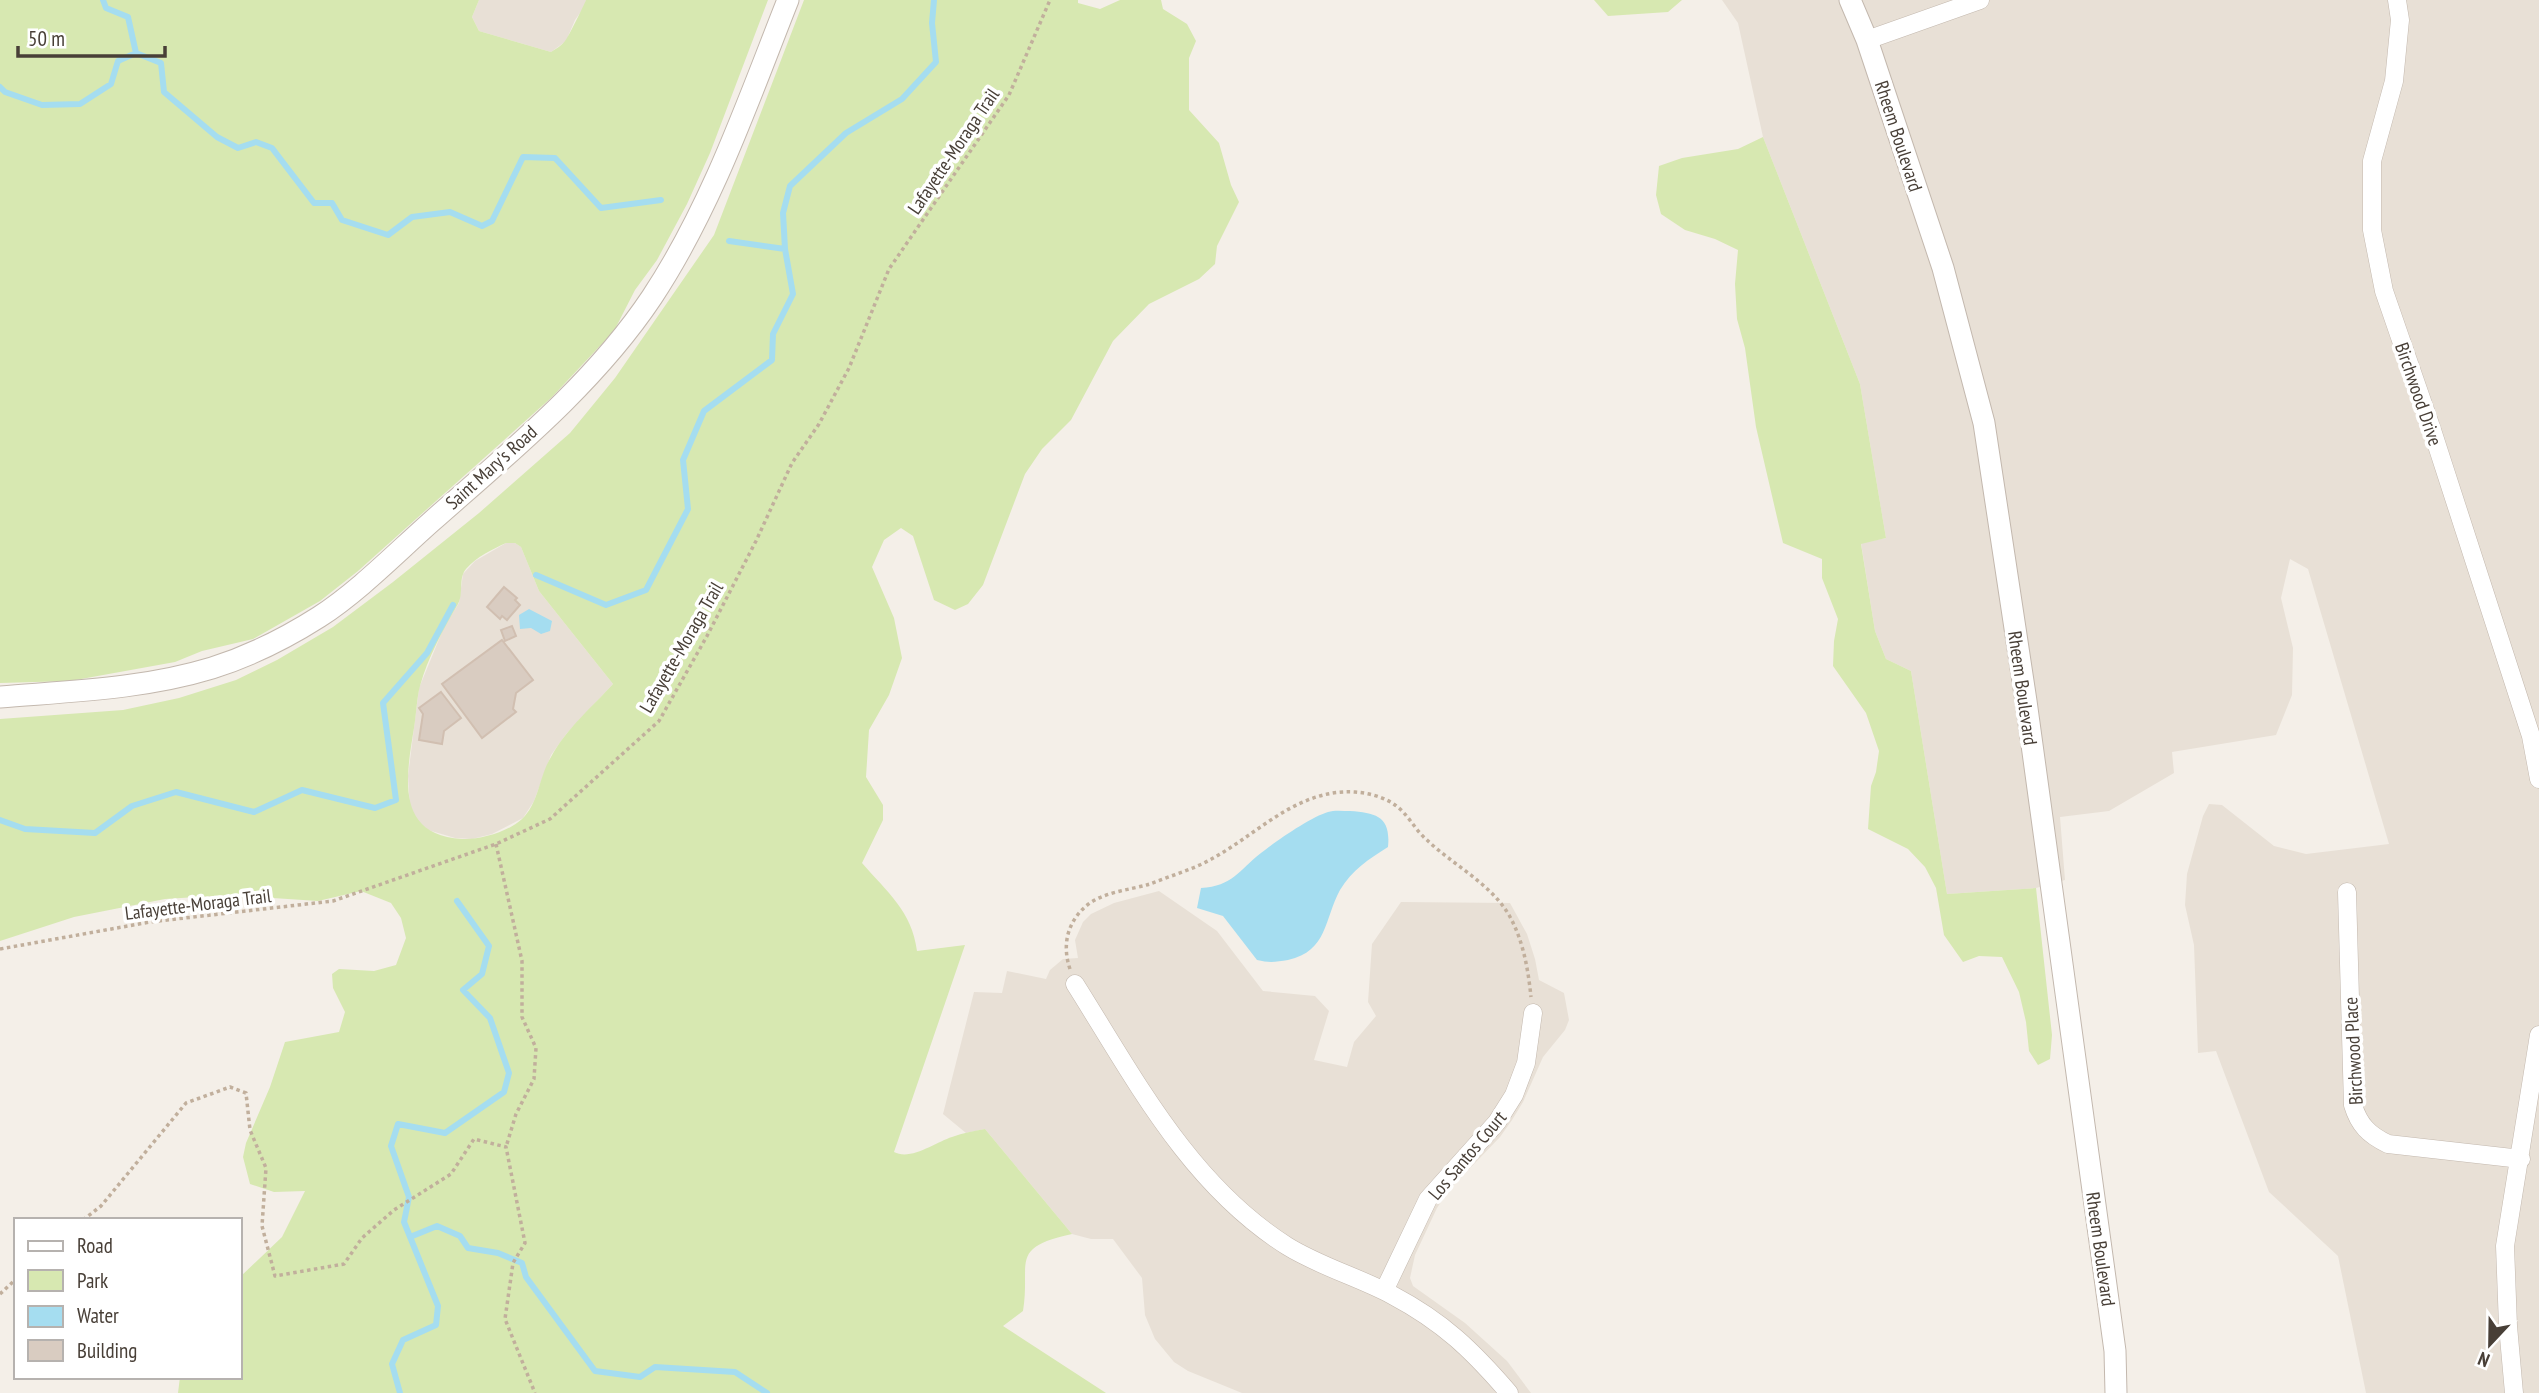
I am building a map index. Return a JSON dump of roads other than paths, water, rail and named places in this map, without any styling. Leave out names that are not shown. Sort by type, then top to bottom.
[{"type":"street","name":"Saint Mary's Road","points":[[0,697],[131,687],[212,668],[268,646],[320,616],[415,537],[577,388],[624,335],[652,297],[691,232],[730,146],[788,0]]},
{"type":"street","name":"Rheem Boulevard","points":[[1850,0],[1867,40],[1943,268],[1983,423],[2026,701],[2113,1337],[2116,1393]]},
{"type":"street","points":[[1867,40],[1980,0]]},
{"type":"street","name":"Birchwood Drive","points":[[2397,0],[2400,20],[2394,80],[2372,161],[2372,230],[2384,291],[2526,723],[2539,779]]},
{"type":"street","name":"Birchwood Place","points":[[2347,892],[2353,1105],[2358,1121],[2372,1137],[2388,1144],[2521,1159]]},
{"type":"street","points":[[1075,984],[1149,1101],[1209,1182],[1287,1246],[1384,1291],[1452,1333],[1509,1393]]},
{"type":"street","name":"Los Santos Court","points":[[1384,1291],[1428,1199],[1497,1122],[1514,1095],[1526,1063],[1532,1013]]},
{"type":"street","points":[[2514,1393],[2505,1246],[2539,1035]]},
{"type":"water","points":[[529,609],[552,621],[550,631],[541,634],[531,628],[520,629],[519,615]]},
{"type":"water","points":[[1330,811],[1368,813],[1380,818],[1387,829],[1388,847],[1361,866],[1345,883],[1318,942],[1301,956],[1276,962],[1257,960],[1223,916],[1197,908],[1201,888],[1228,881],[1267,848],[1312,819]]},
{"type":"waterway","points":[[103,0],[106,8],[128,17],[136,53],[161,63],[164,92],[217,137],[238,148],[256,142],[272,148],[314,203],[332,203],[342,220],[388,235],[412,217],[450,212],[482,226],[492,221],[523,157],[555,158],[601,208],[661,200]]},
{"type":"waterway","points":[[536,575],[606,605],[646,590],[688,509],[683,460],[704,411],[772,360],[773,334],[793,294],[785,249],[783,213],[790,186],[846,133],[902,99],[936,62],[932,23],[934,0]]},
{"type":"waterway","points":[[0,87],[5,92],[42,105],[80,104],[111,84],[118,61],[136,53]]},
{"type":"waterway","points":[[729,241],[785,249]]},
{"type":"waterway","points":[[0,820],[25,829],[95,833],[132,806],[176,792],[254,812],[302,790],[375,808],[396,800],[383,703],[427,653],[453,605]]},
{"type":"waterway","points":[[400,1393],[392,1364],[403,1340],[436,1325],[438,1306],[404,1222],[409,1197],[391,1146],[398,1124],[445,1133],[504,1092],[509,1073],[490,1018],[463,990],[482,974],[489,946],[457,901]]},
{"type":"waterway","points":[[410,1237],[437,1226],[460,1236],[468,1248],[498,1253],[522,1263],[526,1277],[595,1371],[640,1377],[655,1367],[735,1372],[767,1393]]}]
